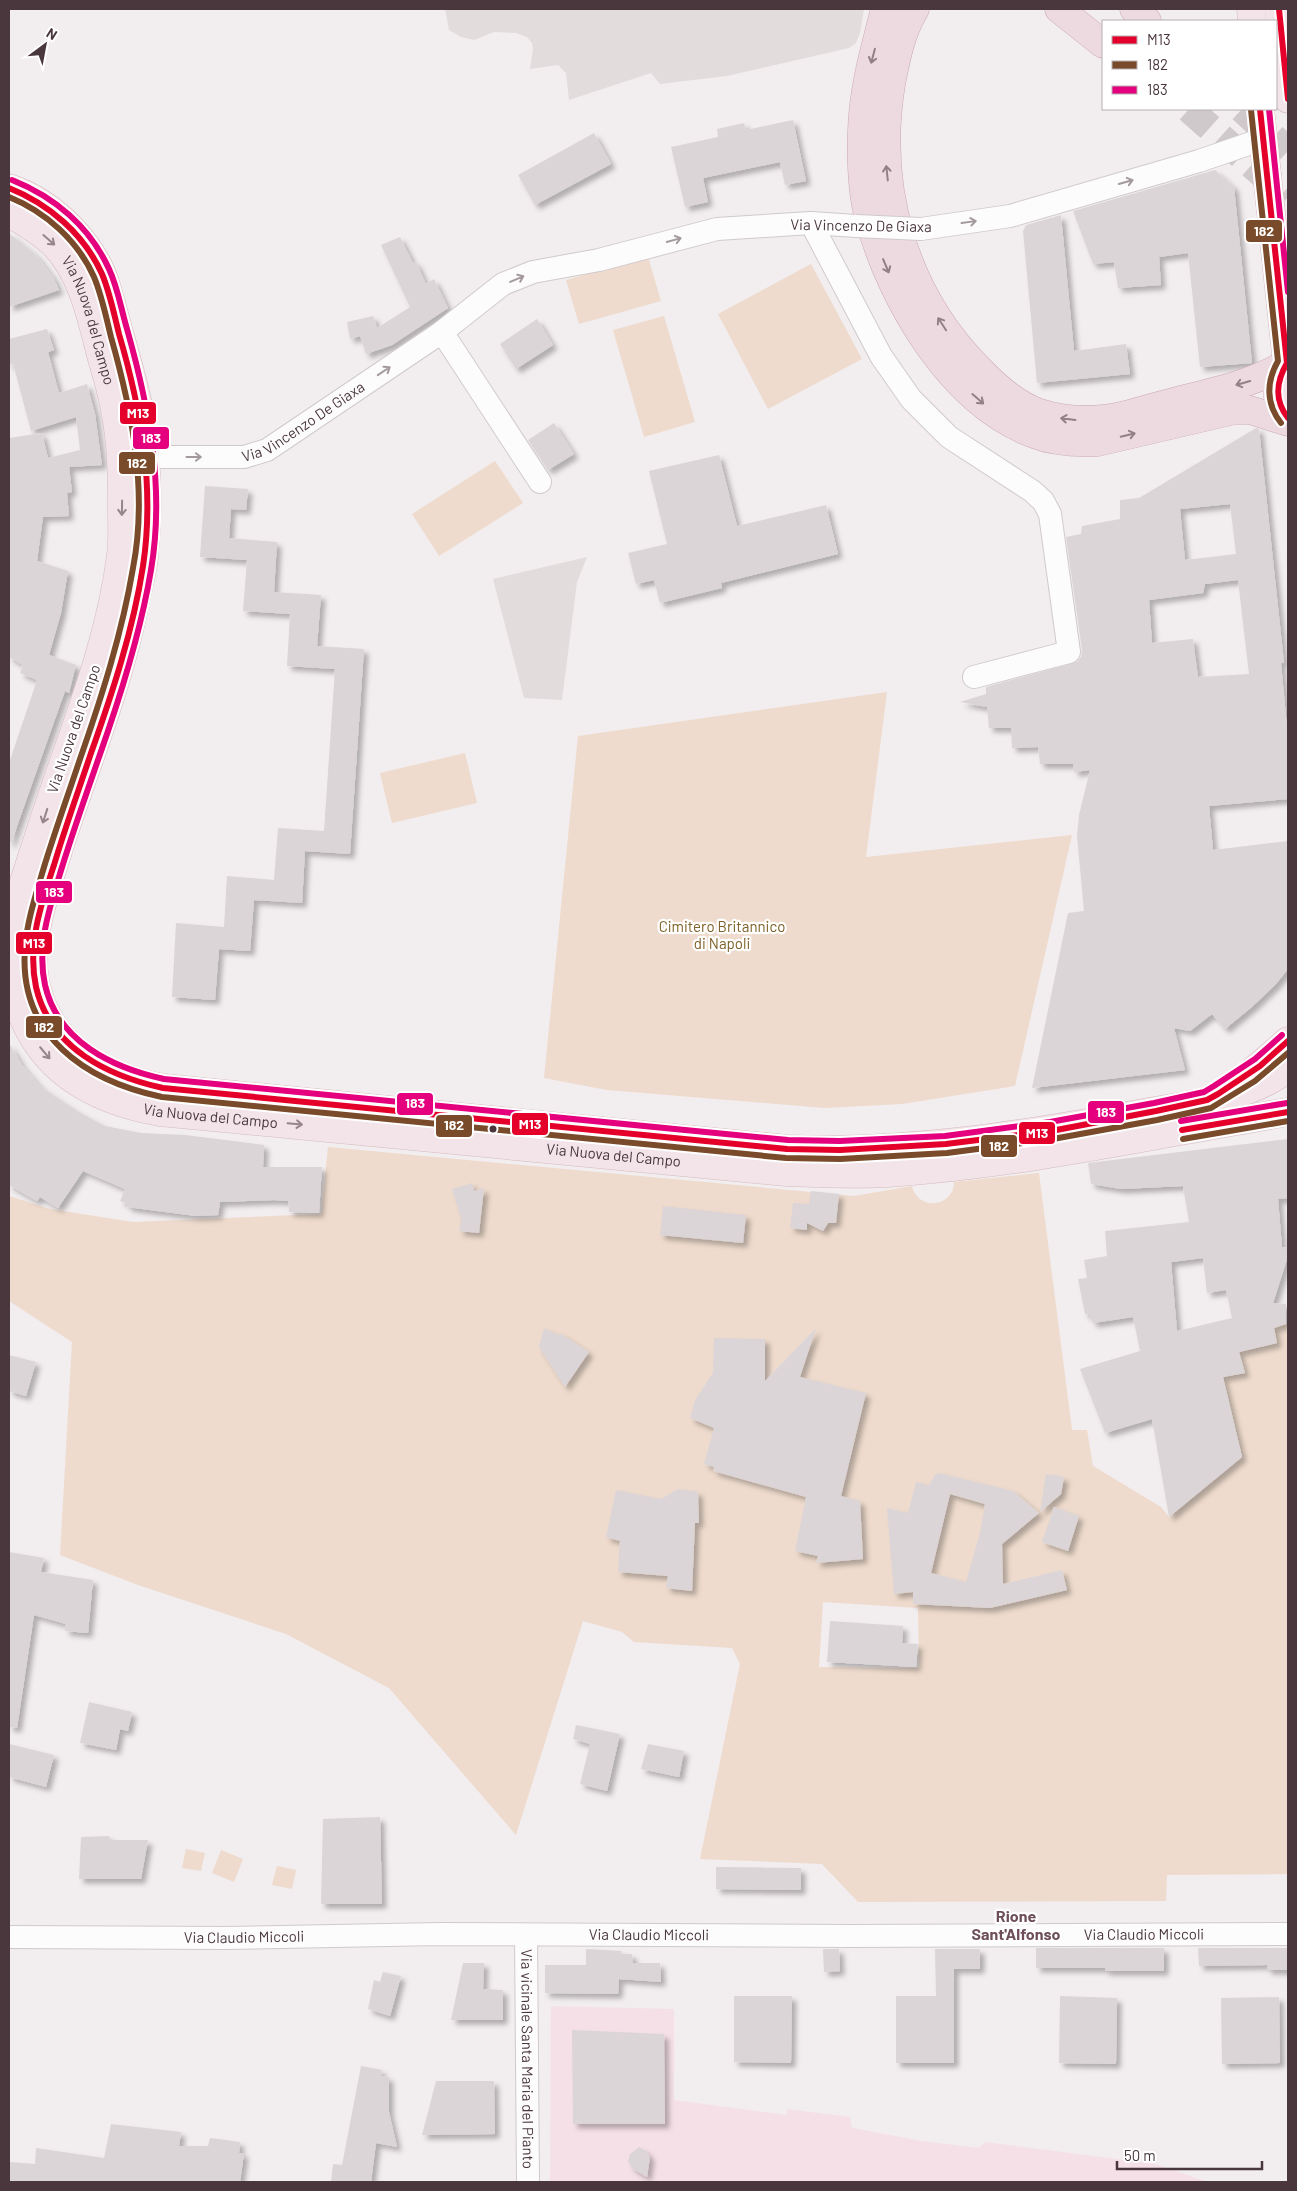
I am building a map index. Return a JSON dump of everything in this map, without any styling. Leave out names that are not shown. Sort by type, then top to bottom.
[{"type":"highway","points":[[886,9],[868,75],[863,104],[863,165],[869,216],[888,271],[913,320],[929,344],[963,386],[997,415],[1015,426],[1036,435],[1078,443],[1098,442],[1235,410],[1250,410],[1288,420]]},
{"type":"highway","points":[[915,9],[908,20],[897,54],[887,113],[886,160],[891,203],[902,245],[918,284],[956,344],[987,378],[1004,393],[1038,412],[1073,420],[1089,420],[1122,415],[1245,383],[1264,376],[1288,363]]},
{"type":"highway","points":[[1059,9],[1102,43]]},
{"type":"highway","points":[[1085,9],[1102,26]]},
{"type":"highway","points":[[1134,9],[1146,20]]},
{"type":"main road","points":[[1279,9],[1288,99]]},
{"type":"main road","points":[[1260,110],[1288,363],[1278,383],[1277,395],[1280,406],[1288,420]]},
{"type":"main road","name":"Via Nuova del Campo","points":[[9,188],[47,209],[74,231],[101,274],[138,404],[121,554],[105,634],[30,862],[14,923],[10,961],[21,1015],[32,1038],[48,1058],[68,1076],[89,1090],[136,1108],[160,1112],[786,1172],[837,1174],[888,1173],[1011,1159],[1288,1112]]},
{"type":"main road","name":"Via Nuova del Campo","points":[[9,213],[42,233],[56,246],[79,282],[115,409],[133,458],[144,557],[126,649],[53,868],[34,945],[33,964],[36,984],[51,1025],[65,1042],[101,1070],[142,1085],[163,1088],[768,1147],[834,1151],[886,1150],[1037,1132],[1246,1092],[1288,1067]]},
{"type":"main road","points":[[1207,1100],[1228,1089],[1258,1068],[1288,1041]]},
{"type":"street","name":"Via Vincenzo De Giaxa","points":[[133,458],[244,457],[267,450],[442,332],[503,284],[533,272],[599,260],[717,229],[811,223],[921,229],[1010,216],[1199,161],[1262,139]]},
{"type":"street","points":[[811,223],[882,356],[911,400],[949,437],[1043,501],[1050,514],[1069,652],[974,677]]},
{"type":"street","points":[[442,332],[540,482]]},
{"type":"street","name":"Via Claudio Miccoli","points":[[9,1937],[225,1938],[440,1934],[526,1936],[1288,1934]]},
{"type":"street","name":"Via vicinale Santa Maria del Pianto","points":[[526,1936],[528,2182]]},
{"type":"shaded area","points":[[445,9],[864,9],[860,33],[856,43],[849,48],[727,76],[660,84],[651,73],[569,100],[566,73],[558,65],[530,69],[533,49],[532,43],[527,37],[516,33],[494,32],[474,40],[461,37],[449,30]]},
{"type":"shaded area","points":[[587,557],[577,582],[562,700],[524,698],[493,579]]},
{"type":"shaded area","points":[[551,2006],[674,2009],[674,2100],[787,2115],[787,2109],[850,2117],[852,2128],[922,2141],[979,2148],[985,2142],[1155,2164],[1208,2182],[550,2182]]},
{"type":"green space","points":[[648,257],[661,301],[579,324],[566,280]]},
{"type":"green space","points":[[811,264],[862,359],[768,409],[718,314]]},
{"type":"green space","points":[[664,316],[695,422],[644,437],[613,330]]},
{"type":"green space","points":[[495,461],[523,503],[439,556],[412,514]]},
{"type":"green space","name":"Cimitero Britannico di Napoli","points":[[887,692],[866,857],[1072,835],[1015,1086],[902,1104],[825,1108],[607,1090],[544,1078],[578,736]]},
{"type":"green space","points":[[465,753],[477,803],[392,823],[380,773]]},
{"type":"green space","points":[[328,1147],[854,1196],[912,1186],[915,1194],[927,1203],[942,1201],[948,1197],[954,1182],[1039,1173],[1072,1430],[1087,1430],[1093,1466],[1161,1507],[1169,1517],[1242,1457],[1223,1377],[1245,1373],[1239,1352],[1276,1343],[1274,1328],[1288,1323],[1288,1874],[1167,1875],[1166,1901],[858,1902],[822,1864],[700,1859],[740,1664],[732,1648],[634,1642],[622,1632],[583,1621],[516,1835],[389,1688],[286,1634],[138,1585],[60,1555],[72,1342],[9,1301],[9,1196],[50,1209],[133,1222],[321,1214]],"holes":[[[823,1602],[918,1608],[919,1668],[819,1667]]]},
{"type":"green space","points":[[186,1849],[205,1853],[201,1871],[182,1868]]},
{"type":"green space","points":[[221,1850],[243,1859],[234,1882],[212,1873]]},
{"type":"green space","points":[[277,1866],[296,1870],[292,1889],[272,1885]]},
{"type":"building","points":[[793,120],[806,181],[785,185],[780,162],[703,178],[708,202],[685,207],[671,147],[718,137],[717,129],[744,123],[746,130]]},
{"type":"building","points":[[594,133],[611,164],[535,205],[518,175]]},
{"type":"building","points":[[1215,170],[1234,187],[1252,363],[1200,367],[1188,253],[1159,257],[1161,285],[1118,288],[1114,262],[1093,264],[1073,211]]},
{"type":"building","points":[[1061,215],[1074,351],[1126,344],[1130,374],[1037,383],[1023,231],[1026,225]]},
{"type":"building","points":[[9,233],[36,255],[53,277],[59,290],[9,307]]},
{"type":"building","points":[[400,237],[413,263],[416,262],[426,284],[434,279],[448,308],[392,345],[366,354],[360,336],[350,339],[347,322],[373,316],[377,328],[410,307],[381,245]]},
{"type":"building","points":[[537,319],[553,345],[516,369],[500,344]]},
{"type":"building","points":[[47,329],[54,350],[48,352],[59,393],[87,384],[95,414],[102,465],[69,467],[72,492],[67,493],[69,516],[43,517],[37,561],[68,571],[61,613],[49,655],[76,665],[69,693],[65,691],[11,843],[9,843],[9,763],[37,680],[20,673],[23,665],[9,657],[9,438],[42,433],[48,458],[80,450],[76,417],[31,431],[13,363],[9,365],[9,339]]},
{"type":"building","points":[[554,423],[574,454],[548,470],[528,440]]},
{"type":"building","points":[[1256,428],[1259,429],[1284,663],[1281,663],[1288,739],[1288,799],[1209,806],[1213,850],[1288,841],[1288,969],[1276,984],[1253,1006],[1225,1029],[1212,1014],[1190,1031],[1174,1028],[1185,1070],[1032,1088],[1068,913],[1084,911],[1077,836],[1079,815],[1090,770],[1074,772],[1073,764],[1040,764],[1038,747],[1012,748],[1011,728],[989,728],[987,707],[960,702],[986,694],[986,687],[1077,662],[1081,657],[1082,650],[1066,537],[1081,534],[1082,526],[1120,519],[1120,500],[1139,498]],"holes":[[[1230,504],[1236,554],[1185,560],[1180,509]],[[1238,580],[1249,674],[1198,677],[1193,639],[1152,643],[1149,600],[1203,593],[1205,584]]]},
{"type":"building","points":[[719,455],[737,526],[826,505],[838,554],[721,583],[722,588],[660,603],[654,580],[636,584],[628,553],[667,544],[649,471]]},
{"type":"building","points":[[205,486],[248,489],[246,510],[231,509],[229,538],[277,542],[274,592],[321,595],[317,646],[364,649],[350,854],[305,851],[302,903],[254,900],[250,951],[219,949],[215,1000],[172,997],[176,923],[224,927],[227,876],[274,880],[278,828],[324,831],[335,669],[287,666],[290,614],[243,611],[247,560],[200,557]]},
{"type":"building","points":[[9,1043],[22,1065],[41,1087],[77,1111],[105,1126],[141,1133],[185,1135],[264,1145],[263,1167],[322,1167],[319,1213],[289,1212],[288,1201],[274,1200],[220,1202],[218,1215],[196,1216],[127,1207],[128,1204],[120,1201],[125,1189],[83,1171],[58,1208],[40,1197],[37,1201],[9,1185]]},
{"type":"building","points":[[1288,1139],[1288,1198],[1278,1199],[1282,1247],[1288,1247],[1288,1256],[1273,1303],[1286,1304],[1286,1324],[1274,1328],[1277,1343],[1239,1352],[1245,1373],[1223,1377],[1242,1457],[1169,1517],[1152,1419],[1105,1433],[1080,1369],[1140,1351],[1133,1317],[1093,1323],[1090,1315],[1085,1314],[1078,1279],[1087,1278],[1084,1260],[1107,1256],[1105,1231],[1189,1222],[1183,1186],[1121,1189],[1091,1184],[1088,1163]],"holes":[[[1203,1258],[1207,1293],[1226,1290],[1232,1318],[1177,1331],[1171,1262]]]},
{"type":"building","points":[[472,1183],[474,1191],[484,1188],[479,1233],[459,1231],[461,1219],[452,1189]]},
{"type":"building","points":[[811,1191],[839,1194],[836,1223],[828,1223],[823,1231],[807,1223],[807,1230],[790,1228],[793,1203],[809,1204]]},
{"type":"building","points":[[663,1206],[746,1215],[743,1243],[660,1235]]},
{"type":"building","points":[[544,1328],[558,1335],[560,1333],[589,1352],[565,1387],[539,1347]]},
{"type":"building","points":[[816,1328],[800,1377],[866,1393],[841,1496],[860,1501],[863,1559],[816,1563],[818,1556],[795,1551],[806,1497],[713,1471],[714,1467],[704,1464],[714,1428],[690,1418],[695,1400],[713,1373],[714,1338],[765,1339],[765,1381]]},
{"type":"building","points":[[9,1355],[36,1362],[26,1396],[9,1391]]},
{"type":"building","points":[[939,1473],[1013,1491],[1039,1513],[1002,1544],[1003,1584],[1062,1570],[1067,1590],[990,1608],[913,1604],[913,1592],[894,1594],[887,1508],[908,1513],[916,1482],[929,1485],[935,1475]],"holes":[[[950,1494],[985,1504],[980,1533],[966,1582],[931,1573]]]},
{"type":"building","points":[[1046,1474],[1064,1477],[1061,1494],[1040,1512]]},
{"type":"building","points":[[678,1489],[698,1492],[699,1523],[695,1523],[692,1591],[666,1588],[668,1576],[618,1572],[620,1541],[606,1537],[616,1490],[661,1499]]},
{"type":"building","points":[[1054,1507],[1079,1516],[1068,1551],[1042,1542]]},
{"type":"building","points":[[9,1552],[44,1558],[41,1572],[93,1580],[88,1633],[65,1631],[66,1624],[34,1615],[17,1728],[9,1727]]},
{"type":"building","points":[[830,1621],[903,1626],[902,1643],[918,1644],[916,1667],[827,1662]]},
{"type":"building","points":[[89,1702],[132,1712],[128,1731],[120,1729],[116,1750],[80,1743]]},
{"type":"building","points":[[576,1725],[620,1734],[607,1791],[580,1784],[590,1744],[573,1739]]},
{"type":"building","points":[[9,1744],[54,1755],[46,1787],[9,1777]]},
{"type":"building","points":[[648,1744],[684,1751],[679,1777],[641,1769]]},
{"type":"building","points":[[380,1817],[382,1904],[321,1904],[323,1819]]},
{"type":"building","points":[[109,1836],[110,1840],[148,1840],[141,1879],[79,1879],[81,1837]]},
{"type":"building","points":[[716,1867],[801,1868],[801,1890],[716,1889]]},
{"type":"building","points":[[1036,1948],[1164,1948],[1164,1971],[1105,1971],[1105,1968],[1036,1968]]},
{"type":"building","points":[[1198,1948],[1288,1948],[1288,1970],[1267,1970],[1267,1965],[1199,1966]]},
{"type":"building","points":[[586,1949],[621,1951],[621,1954],[632,1954],[633,1963],[660,1963],[661,1982],[619,1979],[618,1994],[545,1993],[545,1965],[586,1965]]},
{"type":"building","points":[[823,1949],[839,1949],[840,1971],[824,1972]]},
{"type":"building","points":[[935,1949],[980,1949],[980,1969],[954,1969],[954,2063],[896,2063],[896,1996],[936,1996]]},
{"type":"building","points":[[463,1963],[484,1963],[483,1989],[503,1990],[503,2020],[451,2020]]},
{"type":"building","points":[[383,1972],[401,1976],[390,2016],[368,2009],[374,1980],[380,1982]]},
{"type":"building","points":[[734,1996],[792,1996],[791,2063],[734,2062]]},
{"type":"building","points":[[1060,1996],[1117,1998],[1116,2064],[1059,2063]]},
{"type":"building","points":[[1279,1997],[1280,2063],[1222,2064],[1221,1998]]},
{"type":"building","points":[[572,2030],[664,2034],[665,2124],[573,2124]]},
{"type":"building","points":[[361,2066],[382,2070],[381,2076],[389,2077],[389,2112],[397,2147],[376,2143],[371,2182],[331,2182],[333,2164],[342,2165]]},
{"type":"building","points":[[436,2081],[494,2081],[495,2134],[422,2135]]},
{"type":"building","points":[[111,2124],[181,2132],[179,2146],[208,2146],[210,2138],[240,2142],[239,2153],[244,2153],[240,2182],[9,2182],[9,2162],[35,2164],[36,2148],[104,2158]]},
{"type":"building","points":[[639,2147],[646,2151],[650,2157],[647,2177],[632,2168],[628,2161],[630,2154]]},
{"type":"tunnel","points":[[1190,110],[1288,197]]},
{"type":"tunnel","points":[[1243,110],[1288,151]]},
{"type":"transit line","name":"M13","points":[[1279,9],[1288,99]]},
{"type":"transit line","name":"182","points":[[1251,110],[1278,361],[1271,377],[1269,393],[1270,401],[1281,423]]},
{"type":"transit line","name":"M13","points":[[1260,110],[1287,363],[1283,370],[1278,391],[1280,404],[1288,418]]},
{"type":"transit line","name":"183","points":[[1269,110],[1288,292]]},
{"type":"transit line","name":"183","points":[[12,180],[43,195],[70,215],[92,240],[109,269],[117,291],[142,388],[148,418],[155,478],[155,539],[151,570],[138,631],[115,711],[58,879],[46,924],[42,954],[45,985],[52,1005],[62,1022],[75,1037],[90,1049],[126,1068],[164,1079],[788,1140],[840,1141],[945,1136],[1050,1122],[1204,1092],[1255,1059],[1282,1035]]},
{"type":"transit line","name":"M13","points":[[9,188],[38,203],[64,222],[86,246],[102,274],[110,296],[134,391],[144,449],[147,507],[146,536],[143,566],[134,614],[114,686],[44,895],[34,940],[33,956],[36,987],[43,1008],[54,1027],[68,1043],[84,1056],[122,1076],[163,1088],[787,1149],[840,1150],[946,1144],[1051,1131],[1207,1100],[1260,1066],[1288,1041]]},
{"type":"transit line","name":"182","points":[[9,197],[36,211],[59,229],[79,251],[94,277],[104,307],[125,393],[136,451],[139,510],[137,539],[123,616],[104,688],[38,887],[25,948],[26,979],[33,1006],[45,1030],[62,1050],[83,1066],[134,1090],[162,1097],[786,1158],[840,1159],[947,1153],[1053,1139],[1211,1108],[1255,1081],[1288,1053]]},
{"type":"transit line","name":"183","points":[[1181,1121],[1287,1103]]},
{"type":"transit line","name":"M13","points":[[1182,1130],[1288,1112]]},
{"type":"transit line","name":"182","points":[[1183,1139],[1288,1121]]},
{"type":"district","name":"Rione Sant'Alfonso","points":[[1016,1925]]}]
